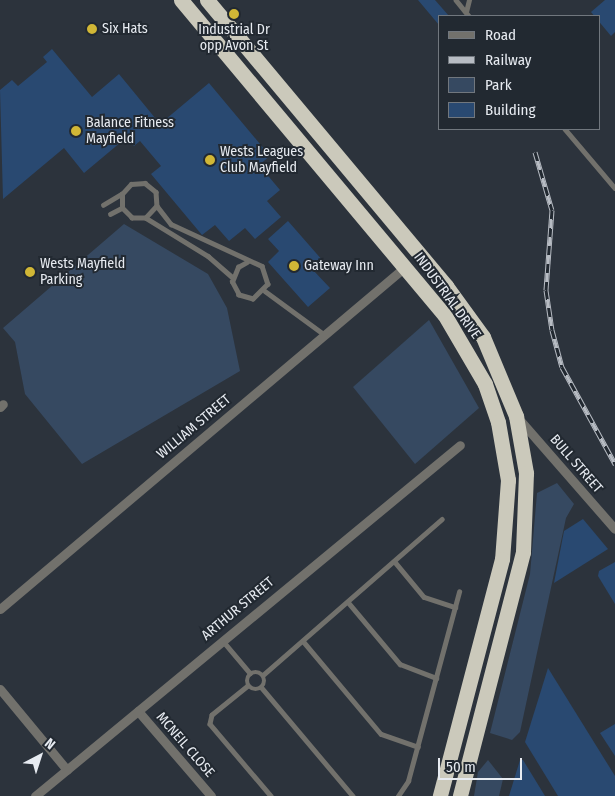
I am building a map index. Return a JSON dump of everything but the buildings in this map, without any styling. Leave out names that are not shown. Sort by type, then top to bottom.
[{"type":"highway","name":"INDUSTRIAL DRIVE","points":[[181,0],[406,266],[456,332],[485,384],[498,422],[508,480],[507,521],[502,559],[440,796]]},
{"type":"highway","name":"INDUSTRIAL DRIVE","points":[[207,0],[471,320],[503,377],[516,416],[526,473],[523,552],[460,796]]},
{"type":"street","name":"WILLIAM STREET","points":[[0,609],[406,266]]},
{"type":"street","points":[[456,332],[471,320]]},
{"type":"street","name":"BULL STREET","points":[[516,416],[615,530]]},
{"type":"street","name":"ARTHUR STREET","points":[[35,796],[460,444]]},
{"type":"street","points":[[0,689],[67,770]]},
{"type":"street","name":"MCNEIL CLOSE","points":[[138,711],[211,796]]},
{"type":"lane","points":[[456,0],[468,14]]},
{"type":"lane","points":[[468,14],[469,0]]},
{"type":"lane","points":[[566,130],[615,188]]},
{"type":"lane","points":[[103,204],[122,194],[131,184],[145,183],[156,192],[157,206],[171,224],[265,269],[269,280],[265,291],[253,299],[243,297],[233,287],[232,277],[208,256],[146,218],[132,218],[122,208],[122,194]]},
{"type":"lane","points":[[146,218],[157,206]]},
{"type":"lane","points":[[110,214],[122,208]]},
{"type":"lane","points":[[232,277],[248,262]]},
{"type":"lane","points":[[265,291],[325,335]]},
{"type":"lane","points":[[222,640],[250,674],[263,675],[395,562],[442,519]]},
{"type":"lane","points":[[395,562],[424,597],[455,607]]},
{"type":"lane","points":[[398,796],[408,782],[459,592]]},
{"type":"lane","points":[[348,602],[400,664],[436,678]]},
{"type":"lane","points":[[303,641],[381,734],[418,747]]},
{"type":"lane","points":[[250,674],[248,686],[212,715],[210,724],[271,796]]},
{"type":"lane","points":[[262,688],[263,675]]},
{"type":"lane","points":[[248,686],[262,688],[353,796]]},
{"type":"green space","points":[[124,224],[208,274],[227,308],[240,371],[82,464],[25,394],[15,342],[3,328]]},
{"type":"green space","points":[[429,320],[479,408],[415,464],[353,387]]},
{"type":"green space","points":[[557,483],[574,504],[566,518],[520,732],[512,740],[490,733],[530,574],[537,493]]},
{"type":"green space","points":[[488,760],[503,779],[499,796],[474,796],[478,772]]},
{"type":"railway","points":[[535,152],[552,210],[546,290],[552,330],[562,367],[615,464]]},
{"type":"place","name":"Industrial Dr opp Avon St","points":[[234,14]]},
{"type":"place","name":"Six Hats","points":[[92,29]]},
{"type":"place","name":"Balance Fitness Mayfield","points":[[76,131]]},
{"type":"place","name":"Wests Leagues Club Mayfield","points":[[210,160]]},
{"type":"place","name":"Gateway Inn","points":[[294,266]]},
{"type":"place","name":"Wests Mayfield Parking","points":[[30,272]]}]
